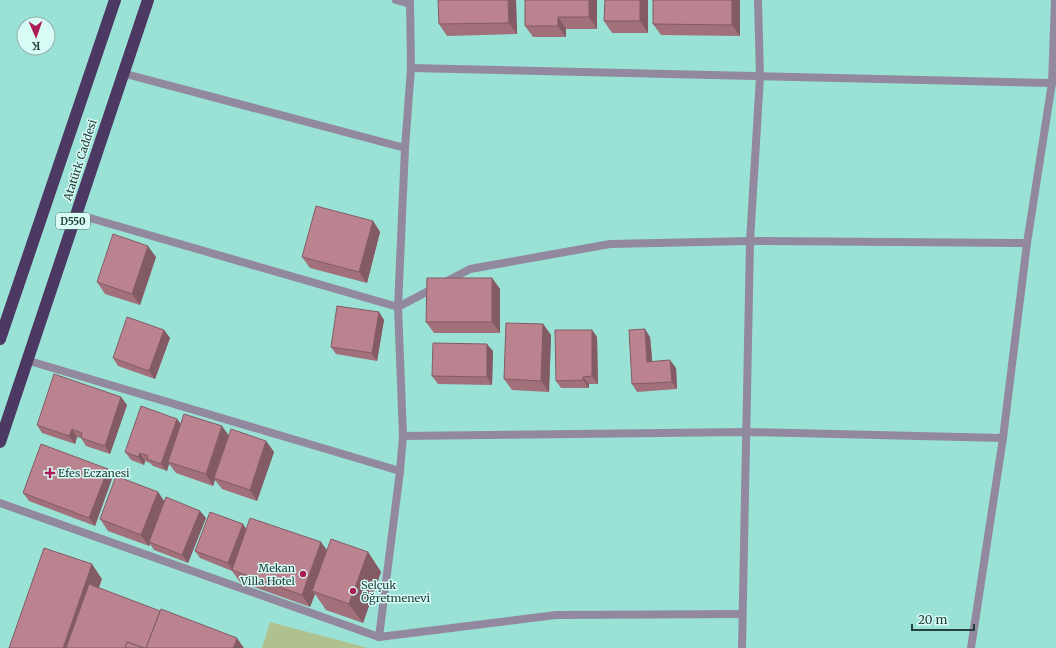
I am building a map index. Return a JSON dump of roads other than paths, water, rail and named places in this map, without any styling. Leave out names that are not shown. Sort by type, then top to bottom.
[{"type":"highway","name":"Atatürk Caddesi","points":[[0,339],[116,0]]},
{"type":"highway","name":"Atatürk Caddesi","points":[[0,442],[122,73],[148,0]]},
{"type":"street","points":[[379,637],[403,436],[398,307],[405,148],[411,68],[410,2],[396,0]]},
{"type":"street","points":[[742,648],[750,241],[760,77],[758,0]]},
{"type":"street","points":[[970,648],[1003,438],[1027,243],[1052,83],[1055,0]]},
{"type":"street","points":[[411,68],[1052,83]]},
{"type":"street","points":[[122,73],[405,148]]},
{"type":"street","points":[[76,214],[398,307],[470,268],[610,244],[750,241],[1027,243]]},
{"type":"street","points":[[26,360],[400,471]]},
{"type":"street","points":[[403,436],[747,432],[1003,438]]},
{"type":"street","points":[[0,502],[379,637],[556,615],[742,614]]},
{"type":"place","name":"Efes Eczanesi","points":[[50,473]]},
{"type":"place","name":"Mekan Villa Hotel","points":[[303,574]]},
{"type":"place","name":"Selçuk Öğretmenevi","points":[[353,591]]}]
